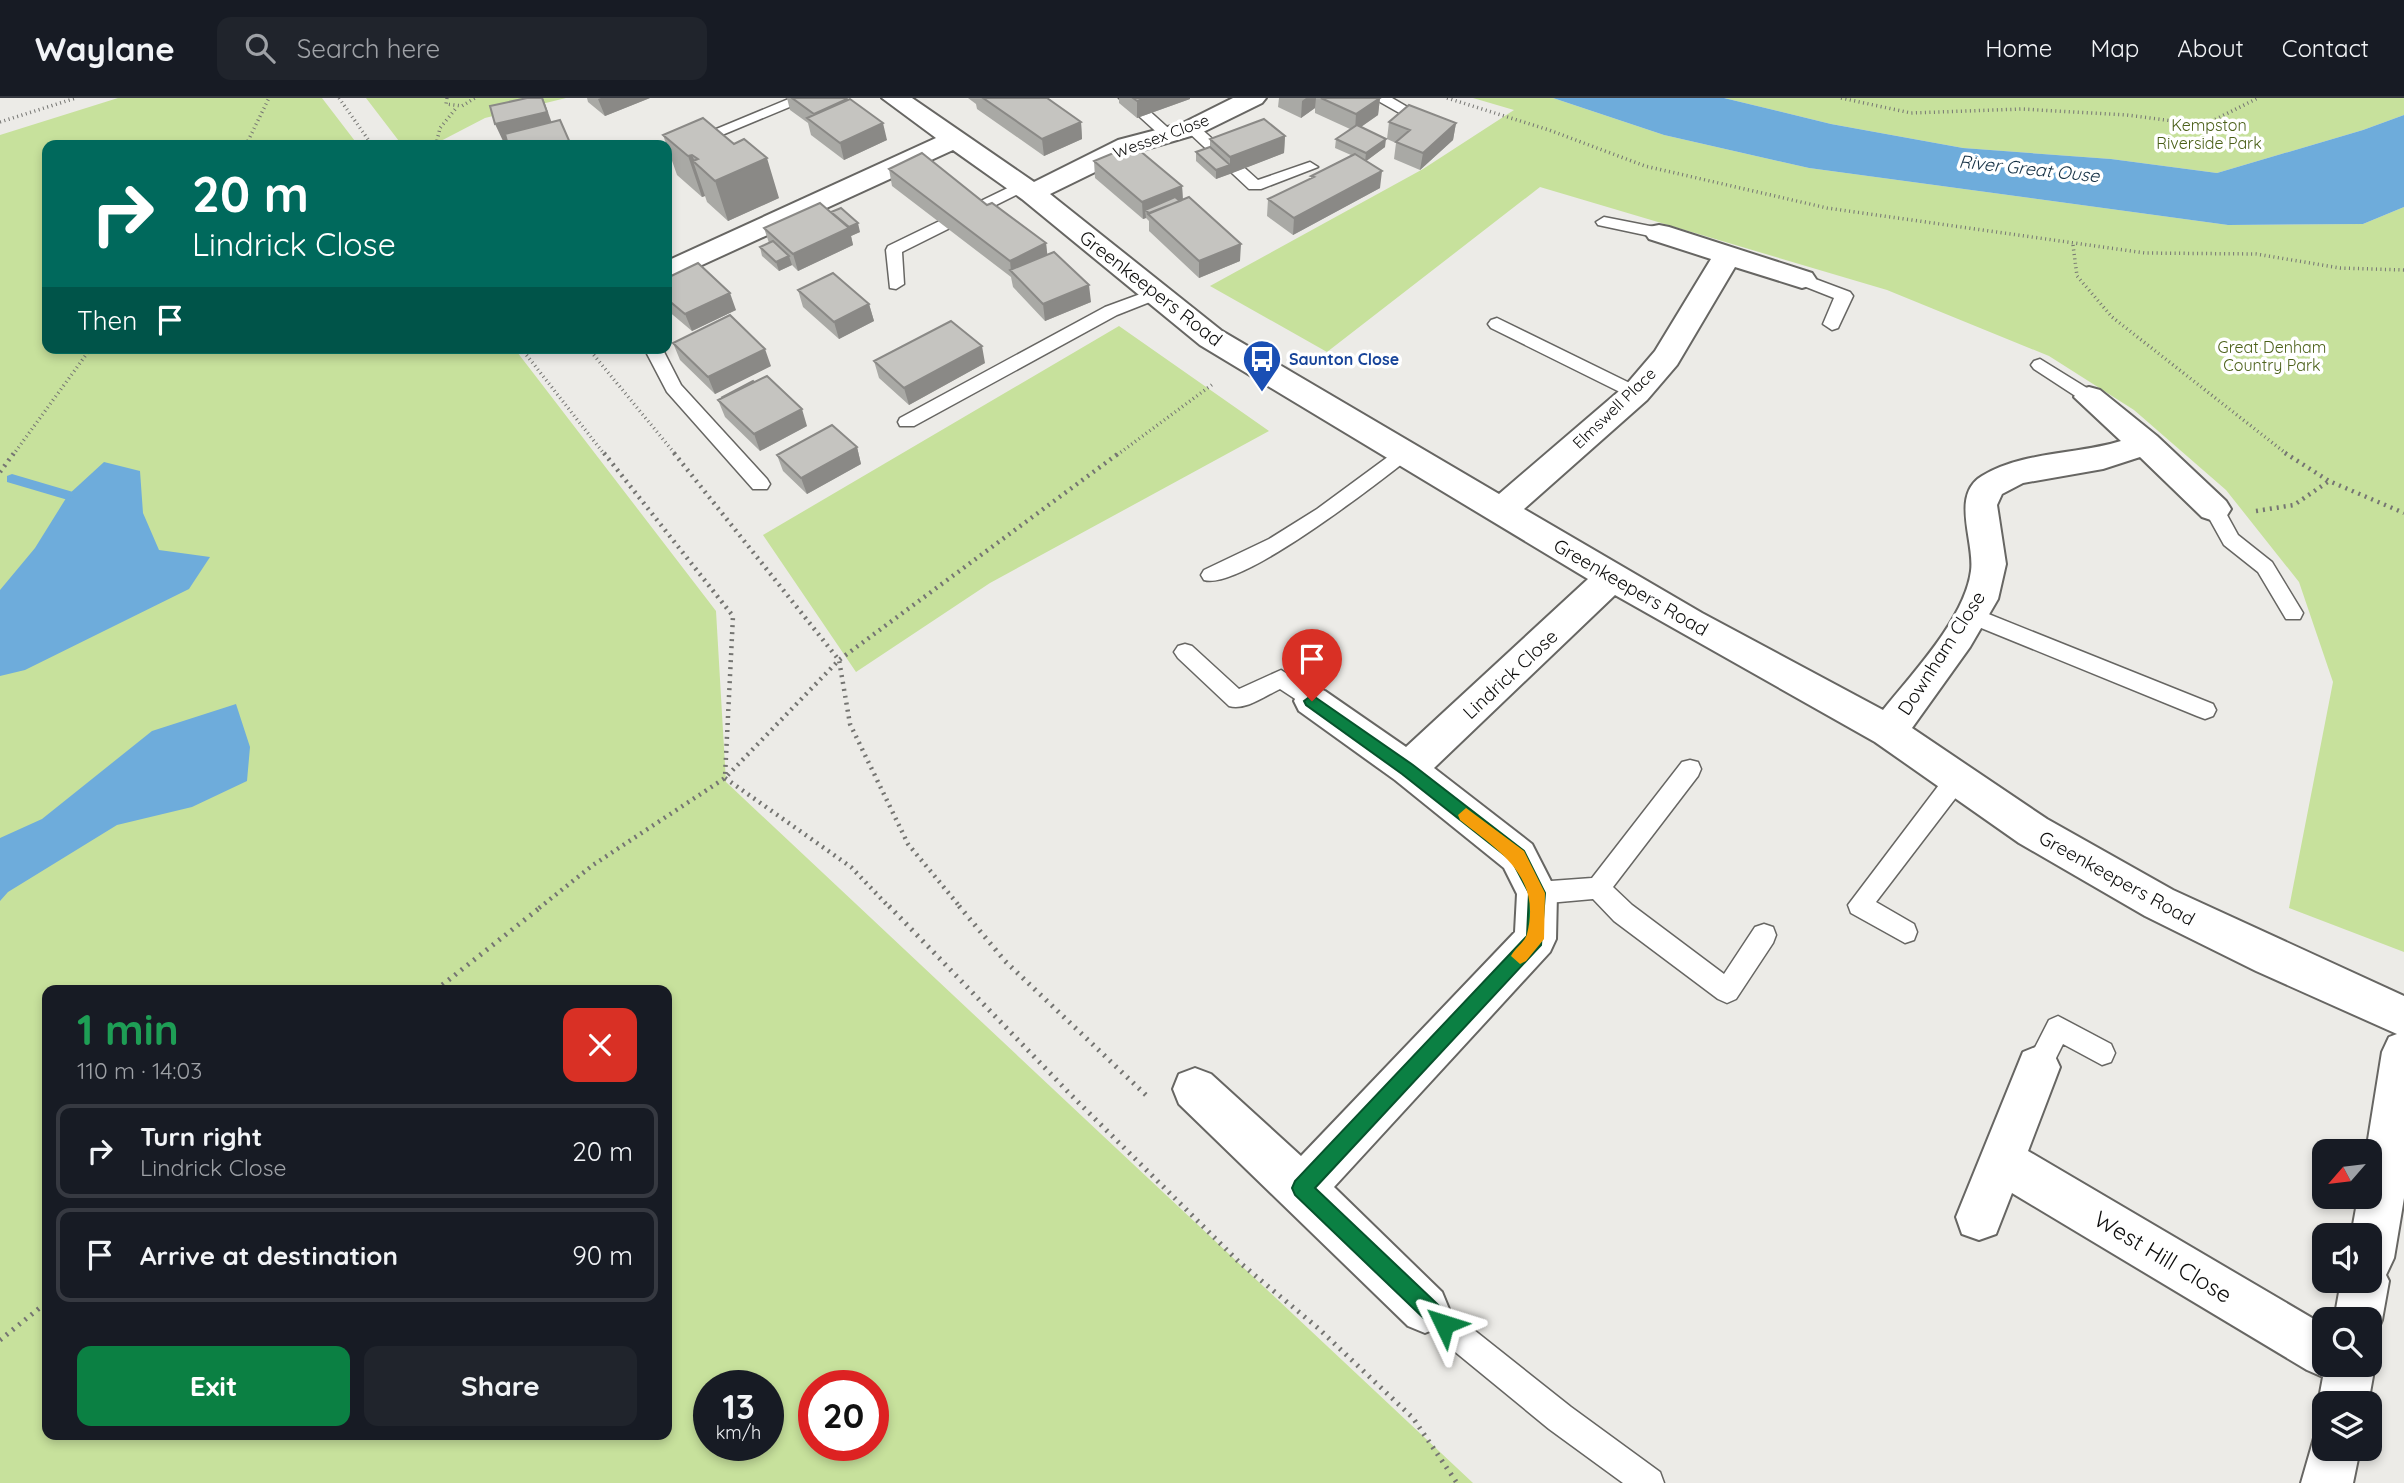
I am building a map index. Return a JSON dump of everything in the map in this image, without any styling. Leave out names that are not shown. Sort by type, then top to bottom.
[{"type":"street","name":"Greenkeepers Road","points":[[895,98],[1028,190],[1211,338],[1612,577],[1888,731],[2033,831],[2159,903],[2271,958],[2404,1017]]},
{"type":"street","name":"Wessex Close","points":[[1028,190],[1127,146],[1180,131],[1253,98]]},
{"type":"street","points":[[672,270],[954,140]]},
{"type":"street","points":[[1660,233],[1802,279]]},
{"type":"street","name":"Elmswell Place","points":[[1503,510],[1636,393],[1666,358],[1728,255]]},
{"type":"street","points":[[2089,397],[2146,444],[2214,509]]},
{"type":"street","name":"Downham Close","points":[[1888,731],[1971,615],[1986,585],[1989,542],[1980,505],[1990,486],[2016,473],[2103,458],[2146,444]]},
{"type":"street","name":"Lindrick Close","points":[[1408,769],[1612,577]]},
{"type":"street","points":[[1302,1188],[1535,939],[1537,893],[1518,856],[1408,769],[1312,701]]},
{"type":"street","points":[[2376,1223],[2400,1091],[2404,1052]]},
{"type":"street","points":[[1979,1217],[2038,1067]]},
{"type":"street","points":[[1195,1089],[1425,1308]]},
{"type":"street","name":"West Hill Close","points":[[2001,1161],[2312,1353]]},
{"type":"street","points":[[2327,1483],[2332,1461]]},
{"type":"lane","points":[[682,145],[733,129],[804,98]]},
{"type":"lane","points":[[1126,98],[1180,131],[1255,186],[1310,167]]},
{"type":"lane","points":[[1380,98],[1408,112]]},
{"type":"lane","points":[[896,284],[894,250],[1028,190]]},
{"type":"lane","points":[[1604,222],[1660,233]]},
{"type":"lane","points":[[1802,279],[1844,296],[1832,324]]},
{"type":"lane","points":[[907,422],[1111,311],[1154,294]]},
{"type":"lane","points":[[1497,324],[1636,393]]},
{"type":"lane","points":[[656,354],[673,388],[760,484]]},
{"type":"lane","points":[[2040,365],[2089,397]]},
{"type":"lane","points":[[1212,575],[1276,544],[1314,520],[1404,452]]},
{"type":"lane","points":[[2214,509],[2231,540],[2265,567],[2293,613]]},
{"type":"lane","points":[[1971,615],[2205,710]]},
{"type":"lane","points":[[1185,652],[1237,700],[1281,679],[1312,701]]},
{"type":"lane","points":[[1537,893],[1598,888],[1648,827],[1690,769]]},
{"type":"lane","points":[[1905,933],[1860,905],[1956,780]]},
{"type":"lane","points":[[1598,888],[1623,913],[1727,991],[1764,935]]},
{"type":"lane","points":[[2038,1067],[2059,1028],[2102,1054]]},
{"type":"lane","points":[[1425,1308],[1560,1418],[1649,1483]]},
{"type":"path","points":[[0,122],[76,98]]},
{"type":"path","points":[[248,140],[269,98]]},
{"type":"path","points":[[339,98],[368,140]]},
{"type":"path","points":[[447,98],[446,104],[457,107],[467,105],[475,98]]},
{"type":"path","points":[[1447,98],[1549,130],[1645,166],[1741,190],[1841,210],[2073,246],[2145,253],[2256,254],[2340,268],[2404,270]]},
{"type":"path","points":[[1841,98],[1911,113],[2022,109],[2127,115],[2204,125],[2258,98]]},
{"type":"path","points":[[437,140],[440,128],[457,107]]},
{"type":"path","points":[[2073,246],[2077,276],[2112,317],[2273,445],[2329,481],[2404,513]]},
{"type":"path","points":[[442,985],[593,865],[725,778],[839,660],[1214,385],[1179,361],[1211,338]]},
{"type":"path","points":[[0,472],[87,354]]},
{"type":"path","points":[[526,354],[733,616],[725,778]]},
{"type":"path","points":[[593,354],[705,489],[839,660],[850,724],[908,844],[1005,961],[1154,1103]]},
{"type":"path","points":[[2214,509],[2233,515],[2294,505],[2329,481]]},
{"type":"path","points":[[725,778],[851,866],[1072,1096],[1239,1262],[1318,1328],[1413,1418],[1457,1483]]},
{"type":"path","points":[[0,1340],[42,1306]]},
{"type":"green space","points":[[118,98],[322,98],[354,140],[42,140],[42,354],[519,354],[716,611],[726,782],[1473,1483],[0,1483],[0,135]]},
{"type":"green space","points":[[366,98],[566,98],[485,118],[443,140],[398,140]]},
{"type":"green space","name":"Great Denham Country Park","points":[[1473,98],[1553,98],[1664,135],[1809,168],[2228,225],[2363,224],[2404,207],[2404,952],[2289,908],[2333,682],[2299,582],[2226,490],[2134,410],[2049,356],[1887,290],[1540,187],[1327,352],[1210,286],[1423,169],[1514,110]]},
{"type":"green space","name":"Kempston Riverside Park","points":[[1724,98],[2404,98],[2404,115],[2363,130],[2217,173],[2111,159],[1963,148],[1831,124]]},
{"type":"green space","points":[[1119,326],[1269,431],[990,583],[856,672],[763,535]]},
{"type":"water","name":"River Great Ouse","points":[[1553,98],[1724,98],[1831,124],[1963,148],[2111,159],[2217,173],[2363,130],[2404,115],[2404,207],[2363,224],[2228,225],[1809,168],[1664,135]]},
{"type":"water","points":[[104,462],[140,471],[143,513],[159,550],[210,557],[189,589],[25,670],[0,676],[0,590],[35,548],[68,495]]},
{"type":"water","points":[[236,704],[250,747],[247,781],[192,807],[117,825],[8,892],[0,901],[0,838],[42,819],[152,731]]},
{"type":"building","points":[[527,98],[542,98],[547,112],[495,124],[490,106]]},
{"type":"building","points":[[792,98],[846,98],[847,99],[814,114]]},
{"type":"building","points":[[983,98],[1047,98],[1081,122],[1042,139]]},
{"type":"building","points":[[1321,98],[1380,98],[1356,114]]},
{"type":"building","points":[[850,99],[883,123],[840,143],[807,118]]},
{"type":"building","points":[[1409,105],[1456,123],[1423,153],[1396,142],[1410,130],[1389,122]]},
{"type":"building","points":[[703,118],[734,144],[744,139],[767,158],[715,181],[693,161],[698,159],[692,155],[688,156],[663,135]]},
{"type":"building","points":[[1264,119],[1285,136],[1230,157],[1210,139]]},
{"type":"building","points":[[560,120],[569,140],[507,140],[505,134]]},
{"type":"building","points":[[1357,125],[1386,139],[1366,153],[1336,139]]},
{"type":"building","points":[[1133,145],[1182,186],[1142,202],[1094,161]]},
{"type":"building","points":[[1210,147],[1230,165],[1216,170],[1196,152]]},
{"type":"building","points":[[922,153],[987,205],[992,203],[1046,243],[1010,261],[889,169]]},
{"type":"building","points":[[1355,154],[1382,171],[1294,218],[1268,199],[1314,177],[1311,176]]},
{"type":"building","points":[[1175,197],[1180,201],[1149,213],[1145,210]]},
{"type":"building","points":[[1189,197],[1241,244],[1199,261],[1148,214]]},
{"type":"building","points":[[820,203],[849,228],[793,254],[764,228]]},
{"type":"building","points":[[841,208],[858,223],[849,227],[831,212]]},
{"type":"building","points":[[773,241],[789,256],[776,262],[760,247]]},
{"type":"building","points":[[1054,252],[1089,285],[1043,304],[1010,270]]},
{"type":"building","points":[[698,263],[730,293],[685,314],[672,303],[672,276]]},
{"type":"building","points":[[833,273],[869,304],[834,322],[798,290]]},
{"type":"building","points":[[730,315],[765,349],[708,377],[673,343]]},
{"type":"building","points":[[951,321],[982,346],[904,388],[874,361]]},
{"type":"building","points":[[767,376],[802,409],[754,434],[718,400]]},
{"type":"building","points":[[832,425],[857,447],[801,478],[777,455]]},
{"type":"waterway","points":[[12,479],[68,495]]},
{"type":"slow traffic","points":[[1466,815],[1518,856],[1537,893],[1535,939],[1520,956]]},
{"type":"place","name":"Saunton Close","points":[[1262,393]]},
{"type":"route","points":[[1312,701],[1408,769],[1518,856],[1537,893],[1535,939],[1302,1188],[1444,1324]]}]
